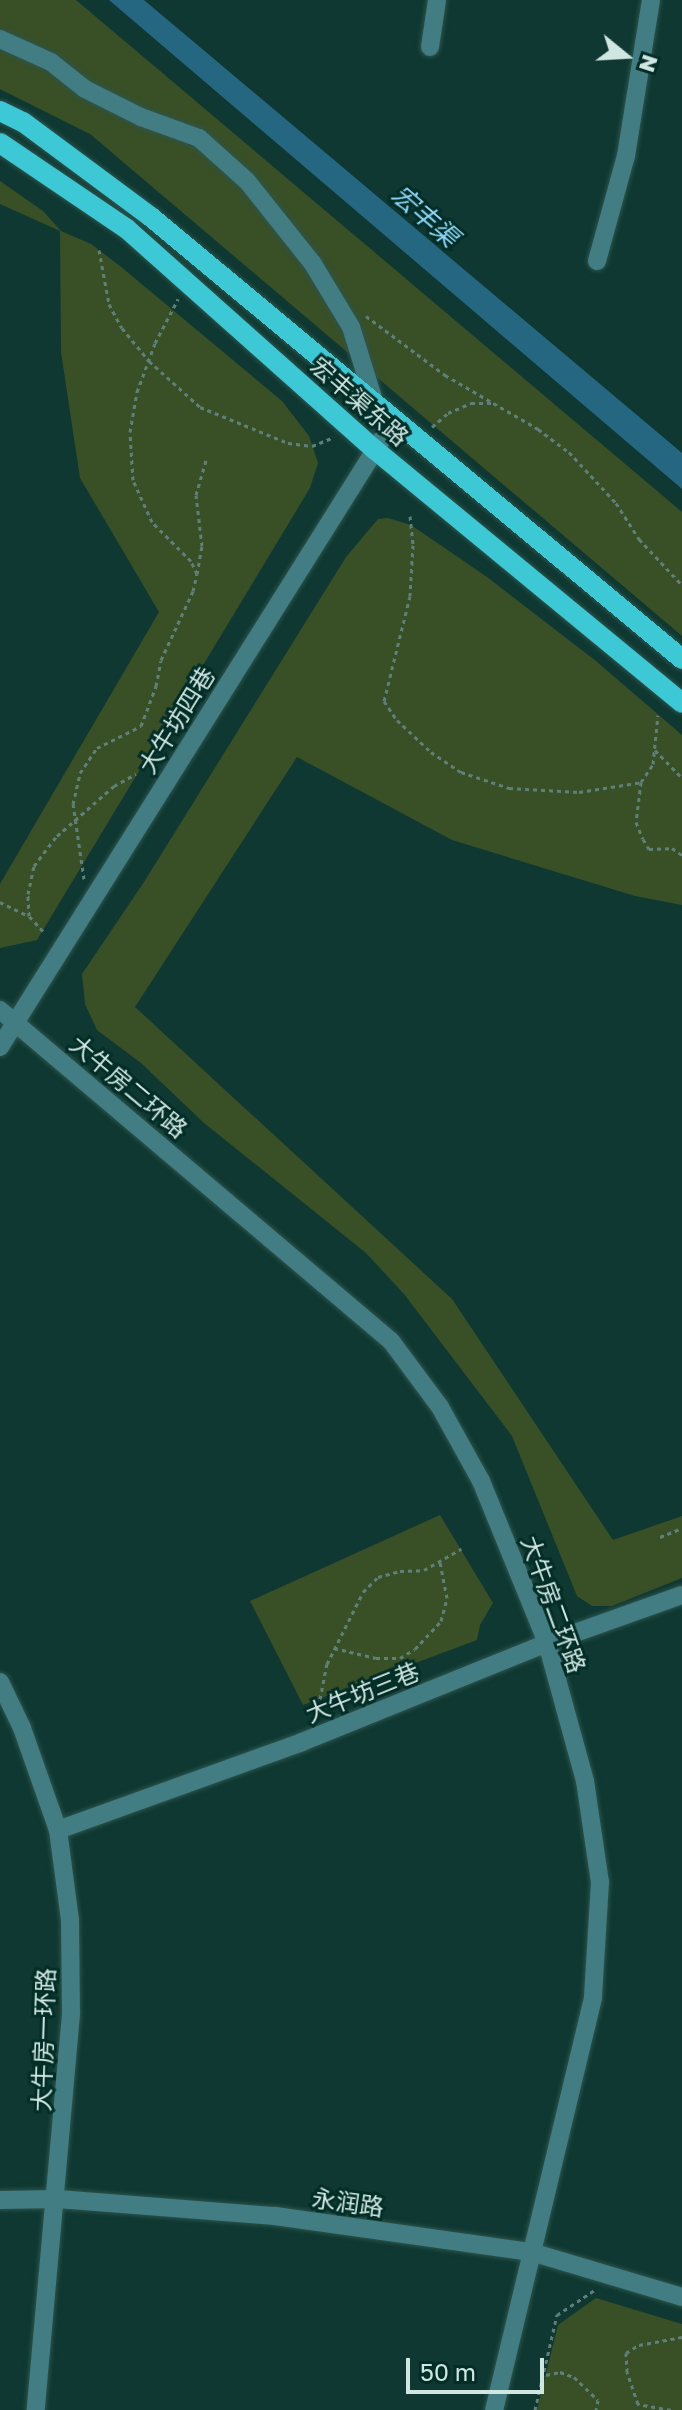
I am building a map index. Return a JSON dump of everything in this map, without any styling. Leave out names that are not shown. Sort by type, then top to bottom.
[{"type":"main road","name":"宏丰渠东路","points":[[0,111],[23,122],[151,217],[682,659]]},
{"type":"main road","name":"宏丰渠东路","points":[[0,143],[127,229],[374,449],[682,703]]},
{"type":"street","points":[[430,47],[437,0]]},
{"type":"street","points":[[597,261],[626,156],[651,0]]},
{"type":"street","points":[[0,39],[51,62],[85,89],[141,117],[199,138],[247,181],[295,239],[351,327],[375,404]]},
{"type":"street","name":"大牛坊四巷","points":[[0,1047],[8,1015],[87,906],[394,420]]},
{"type":"street","name":"大牛房二环路","points":[[8,1015],[391,1341],[440,1407],[481,1481],[547,1643],[585,1781],[600,1882],[593,1998],[494,2410]]},
{"type":"street","name":"大牛坊三巷","points":[[58,1830],[302,1742],[547,1643],[682,1595]]},
{"type":"street","name":"大牛房一环路","points":[[0,1682],[22,1728],[58,1830],[70,1920],[71,2014],[58,2199],[36,2410]]},
{"type":"street","name":"永润路","points":[[0,2200],[58,2199],[275,2216],[531,2252],[682,2297]]},
{"type":"path","points":[[99,250],[109,304],[149,361],[200,407],[288,443],[312,446],[353,430]]},
{"type":"path","points":[[330,292],[445,375],[569,452],[616,503],[639,539],[682,585]]},
{"type":"path","points":[[171,311],[137,392],[130,432],[133,480],[152,522],[191,561],[197,574]]},
{"type":"path","points":[[421,442],[448,413],[471,403],[493,403]]},
{"type":"path","points":[[87,906],[73,804],[80,773],[97,748],[141,726],[156,686],[161,660],[188,604],[197,574],[202,546],[196,495],[207,457]]},
{"type":"path","points":[[410,516],[413,545],[410,596],[384,701],[397,720],[431,752],[461,772],[509,788],[579,792],[641,782]]},
{"type":"path","points":[[658,715],[653,764],[641,782],[636,822],[649,849],[672,848],[682,855]]},
{"type":"path","points":[[655,750],[682,778]]},
{"type":"path","points":[[29,916],[28,894],[34,866],[57,836],[114,786],[136,774]]},
{"type":"path","points":[[0,902],[16,907],[43,931]]},
{"type":"path","points":[[660,1537],[682,1528]]},
{"type":"path","points":[[320,1699],[334,1648],[350,1612],[378,1577],[424,1570],[461,1549]]},
{"type":"path","points":[[334,1648],[376,1658],[400,1658],[415,1649],[441,1621],[447,1598],[440,1562]]},
{"type":"path","points":[[535,2410],[557,2315],[601,2286]]},
{"type":"path","points":[[671,2410],[638,2404],[627,2372],[626,2353],[639,2345],[682,2337]]},
{"type":"path","points":[[546,2375],[560,2372],[574,2377],[598,2400],[596,2410]]},
{"type":"green space","points":[[0,0],[76,0],[682,512],[682,636],[90,134],[0,89]]},
{"type":"green space","points":[[0,181],[43,211],[61,231],[91,244],[120,266],[282,401],[309,436],[318,463],[310,488],[37,940],[0,948],[0,884],[159,612],[80,478],[61,352],[60,231],[0,204]]},
{"type":"green space","points":[[388,518],[411,525],[487,577],[596,661],[682,735],[682,905],[635,896],[452,840],[297,757],[135,1007],[452,1299],[613,1540],[682,1516],[682,1578],[612,1606],[592,1606],[577,1596],[512,1436],[404,1294],[366,1253],[204,1123],[141,1063],[97,1030],[85,1004],[82,974],[144,882],[346,557],[378,519]]},
{"type":"green space","points":[[440,1515],[493,1603],[480,1625],[477,1640],[303,1705],[250,1601]]},
{"type":"green space","points":[[596,2298],[682,2324],[682,2410],[537,2410],[558,2325]]},
{"type":"water","points":[[109,0],[144,0],[682,453],[682,489]]},
{"type":"water label","name":"宏丰渠","points":[[425,216]]}]
